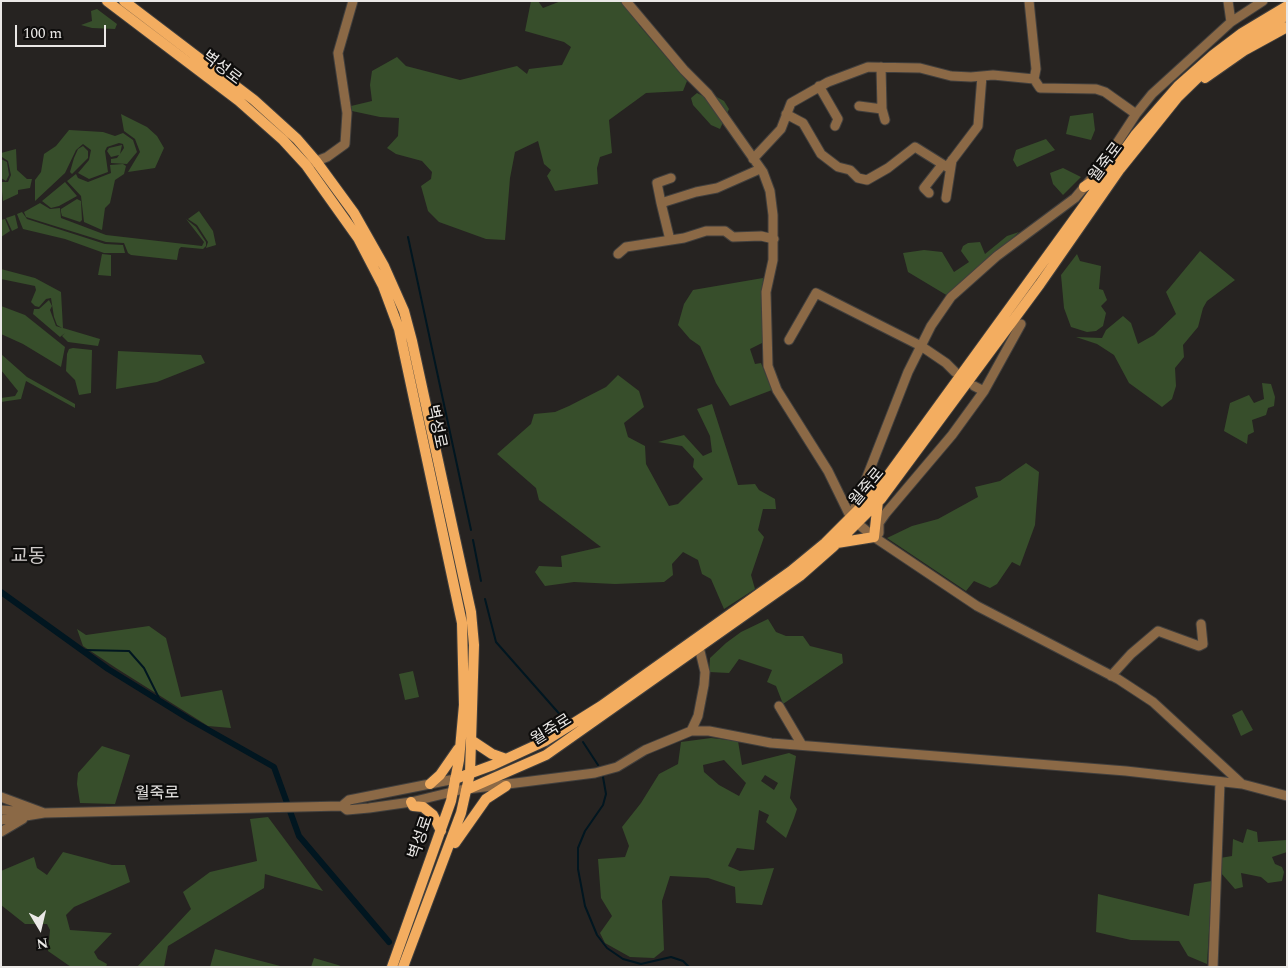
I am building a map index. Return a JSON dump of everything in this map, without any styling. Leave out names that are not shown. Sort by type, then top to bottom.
[{"type":"main road","name":"벽성로","points":[[107,1],[239,101],[283,140],[306,165],[358,238],[383,286],[398,330],[462,623],[464,705],[453,793],[392,967]]},
{"type":"main road","name":"벽성로","points":[[124,1],[254,100],[297,139],[316,161],[354,213],[384,266],[404,311],[471,612],[474,645],[472,740],[469,775],[461,813],[403,967]]},
{"type":"main road","name":"월죽로","points":[[466,790],[546,755],[800,576],[837,543],[1136,134],[1178,86],[1242,32],[1287,6]]},
{"type":"main road","name":"월죽로","points":[[455,779],[469,775],[545,741],[601,706],[791,571],[878,501],[1040,284],[1120,169],[1177,98],[1213,63],[1287,15]]},
{"type":"main road","points":[[1177,98],[1245,50],[1287,27]]},
{"type":"main road","points":[[1084,187],[1108,170]]},
{"type":"main road","points":[[837,543],[876,538],[878,501]]},
{"type":"main road","points":[[472,740],[492,754],[506,759]]},
{"type":"main road","points":[[430,784],[449,764],[460,746]]},
{"type":"main road","points":[[446,856],[486,799],[506,786]]},
{"type":"main road","points":[[411,802],[413,806],[423,807],[433,815],[441,831]]},
{"type":"street","points":[[306,165],[327,157],[345,144],[347,113],[338,53],[353,1]]},
{"type":"street","points":[[626,1],[684,70],[708,94],[760,169],[770,191],[774,238],[773,260],[766,292],[768,366],[777,390],[828,471],[854,520],[876,538],[977,606],[1111,676],[1153,702],[1242,784]]},
{"type":"street","points":[[1029,1],[1036,69],[1034,79],[1040,88],[1096,89],[1105,92],[1136,114]]},
{"type":"street","points":[[1228,1],[1231,22]]},
{"type":"street","points":[[854,520],[908,372],[921,346],[951,297],[997,256],[1074,198],[1102,166],[1136,114],[1152,94],[1231,22],[1262,1]]},
{"type":"street","points":[[753,159],[781,129],[791,103],[819,86],[868,67],[920,68],[951,76],[992,75],[1034,79]]},
{"type":"street","points":[[881,67],[882,110],[885,120]]},
{"type":"street","points":[[786,114],[803,123],[821,154],[838,167],[850,170],[858,178],[867,180],[888,168],[915,147],[947,167],[978,126],[982,76]]},
{"type":"street","points":[[819,86],[838,119],[835,126]]},
{"type":"street","points":[[859,106],[882,110]]},
{"type":"street","points":[[946,198],[952,160]]},
{"type":"street","points":[[929,193],[924,188],[942,165]]},
{"type":"street","points":[[661,203],[696,192],[717,188],[760,169]]},
{"type":"street","points":[[670,240],[657,183],[671,178]]},
{"type":"street","points":[[618,254],[626,247],[670,240],[706,231],[725,231],[732,237],[761,236],[774,238]]},
{"type":"street","points":[[789,340],[816,293],[921,346],[946,362],[956,372]]},
{"type":"street","points":[[876,538],[879,523],[886,513],[952,435],[984,391],[1021,324]]},
{"type":"street","points":[[974,386],[984,391]]},
{"type":"street","points":[[1111,676],[1158,631],[1199,646],[1203,644],[1202,624]]},
{"type":"street","points":[[691,731],[698,716],[704,685],[705,672],[699,647]]},
{"type":"street","points":[[779,706],[802,745]]},
{"type":"street","points":[[466,790],[506,786],[607,770],[645,750],[691,731],[709,731],[757,742],[1126,771],[1242,784],[1287,796]]},
{"type":"street","name":"월죽로","points":[[1,820],[44,813],[342,806],[349,800],[455,779]]},
{"type":"street","points":[[1213,967],[1220,782]]},
{"type":"street","name":"월죽로","points":[[342,806],[347,810],[369,808],[411,802],[466,790]]},
{"type":"street","points":[[1,797],[44,813]]},
{"type":"street","points":[[1,810],[44,813]]},
{"type":"street","points":[[1,832],[32,815]]},
{"type":"green space","points":[[531,1],[538,1],[543,8],[561,1],[625,1],[633,9],[639,25],[687,81],[683,91],[646,93],[609,120],[612,153],[600,157],[597,168],[598,184],[555,191],[547,176],[551,170],[544,164],[538,141],[515,152],[510,178],[505,240],[486,239],[439,222],[428,211],[421,186],[431,179],[432,172],[422,161],[396,154],[387,148],[398,136],[399,118],[380,117],[352,111],[351,106],[372,101],[370,85],[372,71],[397,57],[406,66],[460,80],[517,66],[527,74],[529,69],[562,65],[571,47],[564,42],[525,31]]},
{"type":"green space","points":[[97,9],[117,24],[115,29],[92,28],[81,25],[92,21],[91,11]]},
{"type":"green space","points":[[697,93],[703,96],[715,96],[724,101],[729,109],[720,129],[711,125],[693,105],[691,98]]},
{"type":"green space","points":[[1093,113],[1095,130],[1091,140],[1066,134],[1070,116]]},
{"type":"green space","points":[[121,114],[147,127],[157,136],[164,148],[155,168],[128,172],[140,152],[135,139],[124,131]]},
{"type":"green space","points":[[69,130],[103,132],[115,136],[123,133],[133,140],[137,152],[127,164],[111,163],[111,159],[117,158],[119,155],[111,157],[107,151],[109,148],[122,145],[120,154],[124,148],[123,144],[119,143],[107,147],[105,151],[108,172],[89,179],[78,173],[89,160],[91,150],[83,144],[76,150],[65,173],[35,201],[35,180],[41,172],[44,154],[56,146]]},
{"type":"green space","points":[[1046,139],[1055,150],[1017,167],[1013,160],[1016,150]]},
{"type":"green space","points":[[83,146],[88,151],[88,158],[72,174],[70,172],[74,158],[78,149]]},
{"type":"green space","points":[[16,149],[17,170],[27,179],[32,179],[30,188],[18,190],[18,194],[3,201],[1,182],[8,182],[11,175],[8,161],[2,157],[1,153]]},
{"type":"green space","points":[[1,159],[7,162],[9,175],[6,181],[1,178]]},
{"type":"green space","points":[[123,164],[126,166],[124,174],[115,180],[110,203],[105,208],[102,230],[84,222],[81,196],[67,181],[76,174],[78,178],[88,182],[111,173],[110,165]]},
{"type":"green space","points":[[1063,168],[1081,177],[1063,195],[1053,184],[1050,173]]},
{"type":"green space","points":[[65,182],[77,196],[59,206],[51,208],[42,201]]},
{"type":"green space","points":[[77,199],[81,201],[82,220],[80,222],[62,216],[61,212],[61,209]]},
{"type":"green space","points":[[40,203],[50,209],[60,208],[61,218],[106,235],[202,246],[204,242],[186,219],[196,227],[206,242],[206,246],[203,249],[181,247],[177,260],[131,255],[128,253],[124,243],[106,242],[26,217],[24,212]]},
{"type":"green space","points":[[199,211],[213,231],[216,245],[206,248],[208,242],[197,225],[188,219]]},
{"type":"green space","points":[[22,212],[27,219],[105,244],[123,245],[125,253],[104,253],[65,239],[23,229],[17,214]]},
{"type":"green space","points":[[15,215],[18,228],[12,231],[6,218]]},
{"type":"green space","points":[[5,219],[10,231],[1,237],[1,220]]},
{"type":"green space","points":[[1019,232],[948,296],[908,272],[903,253],[924,250],[942,252],[954,272],[969,262],[961,251],[963,246],[968,243],[980,242],[985,254],[1007,236]]},
{"type":"green space","points":[[1200,251],[1235,280],[1207,301],[1198,327],[1183,345],[1184,357],[1175,368],[1176,386],[1172,399],[1162,407],[1129,383],[1114,355],[1097,344],[1076,337],[1102,338],[1106,330],[1123,316],[1131,323],[1138,344],[1154,335],[1176,314],[1166,292]]},
{"type":"green space","points":[[102,254],[111,255],[111,276],[98,275]]},
{"type":"green space","points":[[1077,254],[1080,261],[1101,266],[1099,289],[1103,290],[1107,300],[1101,306],[1106,313],[1103,326],[1096,331],[1087,332],[1071,327],[1064,308],[1061,275]]},
{"type":"green space","points":[[1,269],[35,278],[61,292],[63,328],[100,339],[98,346],[68,342],[62,336],[65,333],[60,337],[33,314],[34,309],[39,309],[49,300],[52,306],[50,310],[56,326],[62,328],[57,325],[54,317],[51,298],[46,299],[39,307],[35,306],[31,302],[36,290],[35,286],[1,279]]},
{"type":"green space","points":[[763,278],[762,343],[750,349],[755,364],[761,363],[772,390],[730,406],[716,383],[700,346],[690,339],[678,325],[684,304],[693,290]]},
{"type":"green space","points":[[1,306],[25,315],[65,347],[61,367],[23,344],[1,334]]},
{"type":"green space","points":[[69,349],[92,350],[91,393],[79,395],[75,380],[66,371],[67,354]]},
{"type":"green space","points":[[118,351],[201,355],[205,363],[157,382],[116,389]]},
{"type":"green space","points":[[1,354],[27,377],[75,404],[75,408],[26,381],[21,399],[1,402],[1,398],[15,396],[18,391],[1,370]]},
{"type":"green space","points":[[618,375],[639,391],[644,407],[624,423],[628,437],[645,446],[646,464],[669,506],[678,504],[703,479],[693,467],[694,459],[682,446],[658,442],[684,435],[703,456],[712,452],[710,436],[697,409],[712,404],[738,485],[755,484],[759,490],[775,499],[776,509],[763,509],[758,530],[764,537],[751,575],[755,589],[724,609],[711,579],[702,574],[698,560],[683,552],[672,564],[673,575],[664,582],[615,584],[574,582],[545,586],[535,572],[539,566],[562,567],[561,556],[601,547],[539,500],[536,488],[497,454],[531,424],[534,414],[555,412],[569,406],[606,387]]},
{"type":"green space","points":[[1262,383],[1271,384],[1275,397],[1274,406],[1268,408],[1266,415],[1252,420],[1254,432],[1248,435],[1247,444],[1224,431],[1230,403],[1249,395],[1254,403],[1264,399]]},
{"type":"green space","points":[[1026,463],[1039,472],[1035,525],[1020,566],[1012,562],[997,584],[990,588],[974,581],[966,591],[887,538],[912,526],[938,519],[978,497],[975,487],[1000,481]]},
{"type":"green space","points":[[768,619],[776,632],[786,636],[803,636],[810,646],[842,654],[843,663],[783,704],[776,686],[767,682],[772,670],[739,659],[729,673],[709,672],[710,658],[726,643],[741,632]]},
{"type":"green space","points":[[149,626],[166,638],[181,697],[222,690],[231,728],[208,726],[116,668],[83,646],[77,629],[86,635]]},
{"type":"green space","points":[[413,671],[419,697],[405,700],[399,674]]},
{"type":"green space","points":[[1242,710],[1253,730],[1241,736],[1232,715]]},
{"type":"green space","points":[[711,738],[738,741],[742,765],[789,753],[796,756],[790,798],[797,809],[786,838],[766,822],[769,815],[759,810],[754,850],[737,848],[728,866],[740,871],[774,868],[762,905],[736,903],[735,887],[708,878],[670,876],[662,901],[664,950],[654,958],[630,957],[605,943],[600,933],[612,916],[601,898],[598,859],[625,857],[629,846],[622,827],[641,803],[659,774],[678,764],[681,742]],"holes":[[[724,760],[746,783],[739,796],[719,785],[704,772],[703,765]],[[765,775],[778,783],[774,790],[761,781]]]},
{"type":"green space","points":[[102,746],[130,755],[115,804],[80,803],[77,784],[78,773]]},
{"type":"green space","points":[[268,817],[323,891],[265,874],[264,888],[168,946],[164,967],[137,967],[191,909],[183,892],[210,872],[257,861],[250,819]]},
{"type":"green space","points":[[1247,829],[1257,832],[1258,842],[1287,840],[1287,852],[1272,857],[1275,864],[1282,867],[1284,872],[1282,881],[1268,883],[1261,877],[1241,873],[1243,887],[1235,889],[1221,873],[1220,858],[1232,856],[1233,839],[1243,843]]},
{"type":"green space","points":[[63,852],[112,865],[125,865],[130,882],[74,907],[66,915],[70,930],[112,933],[94,952],[98,959],[107,964],[106,967],[71,967],[48,951],[50,930],[47,924],[25,924],[1,905],[1,871],[34,857],[37,868],[47,875]]},
{"type":"green space","points":[[1212,881],[1207,964],[1188,956],[1179,941],[1131,940],[1096,932],[1098,894],[1189,916],[1194,884]]},
{"type":"green space","points":[[215,949],[284,967],[210,967]]},
{"type":"green space","points":[[314,958],[338,965],[343,967],[311,967]]},
{"type":"waterway","points":[[408,237],[471,530]]},
{"type":"waterway","points":[[473,540],[481,581]]},
{"type":"waterway","points":[[1,592],[108,669],[189,719],[274,767],[299,836],[389,942]]},
{"type":"waterway","points":[[485,599],[496,642],[563,718]]},
{"type":"waterway","points":[[84,650],[129,651],[144,668],[161,702]]},
{"type":"waterway","points":[[583,742],[598,765]]},
{"type":"waterway","points":[[603,777],[606,794],[603,805],[585,831],[578,848],[578,869],[585,906],[597,935],[607,948],[623,959],[641,964],[671,957],[683,961],[689,967]]},
{"type":"district","name":"교동","points":[[28,558]]}]
